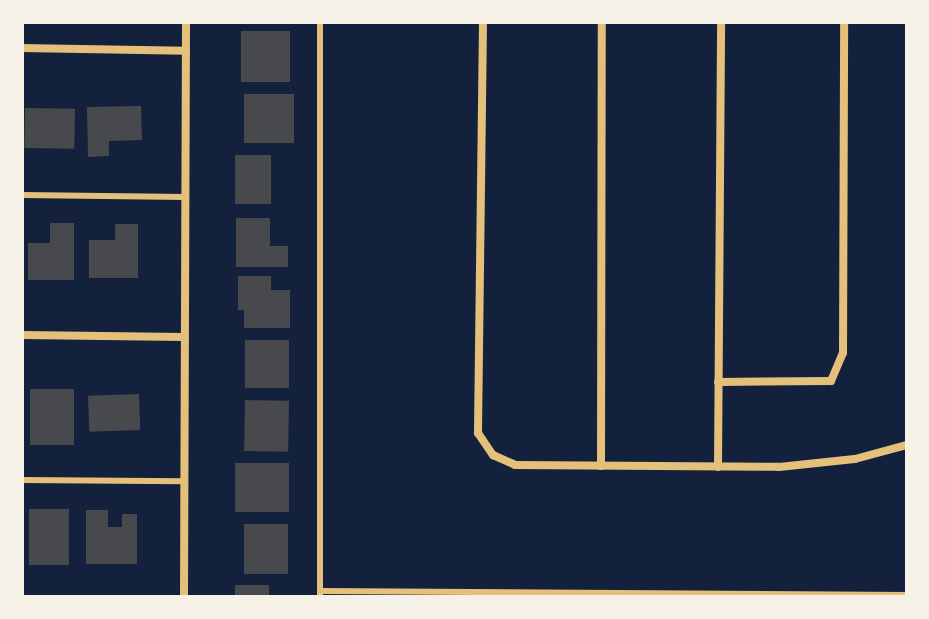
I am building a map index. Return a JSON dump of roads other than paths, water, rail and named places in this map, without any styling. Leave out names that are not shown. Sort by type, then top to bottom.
[{"type":"street","points":[[184,597],[186,22]]},
{"type":"street","points":[[483,22],[478,433],[493,455],[515,465],[718,467],[855,459],[907,445]]},
{"type":"street","points":[[601,466],[602,22]]},
{"type":"street","points":[[718,467],[721,22]]},
{"type":"street","points":[[718,382],[831,381],[843,353],[844,22]]},
{"type":"street","points":[[22,48],[186,51]]},
{"type":"street","points":[[22,335],[184,337]]},
{"type":"lane","points":[[320,22],[320,594],[907,595]]},
{"type":"lane","points":[[22,195],[185,197]]},
{"type":"lane","points":[[22,480],[184,481]]}]
